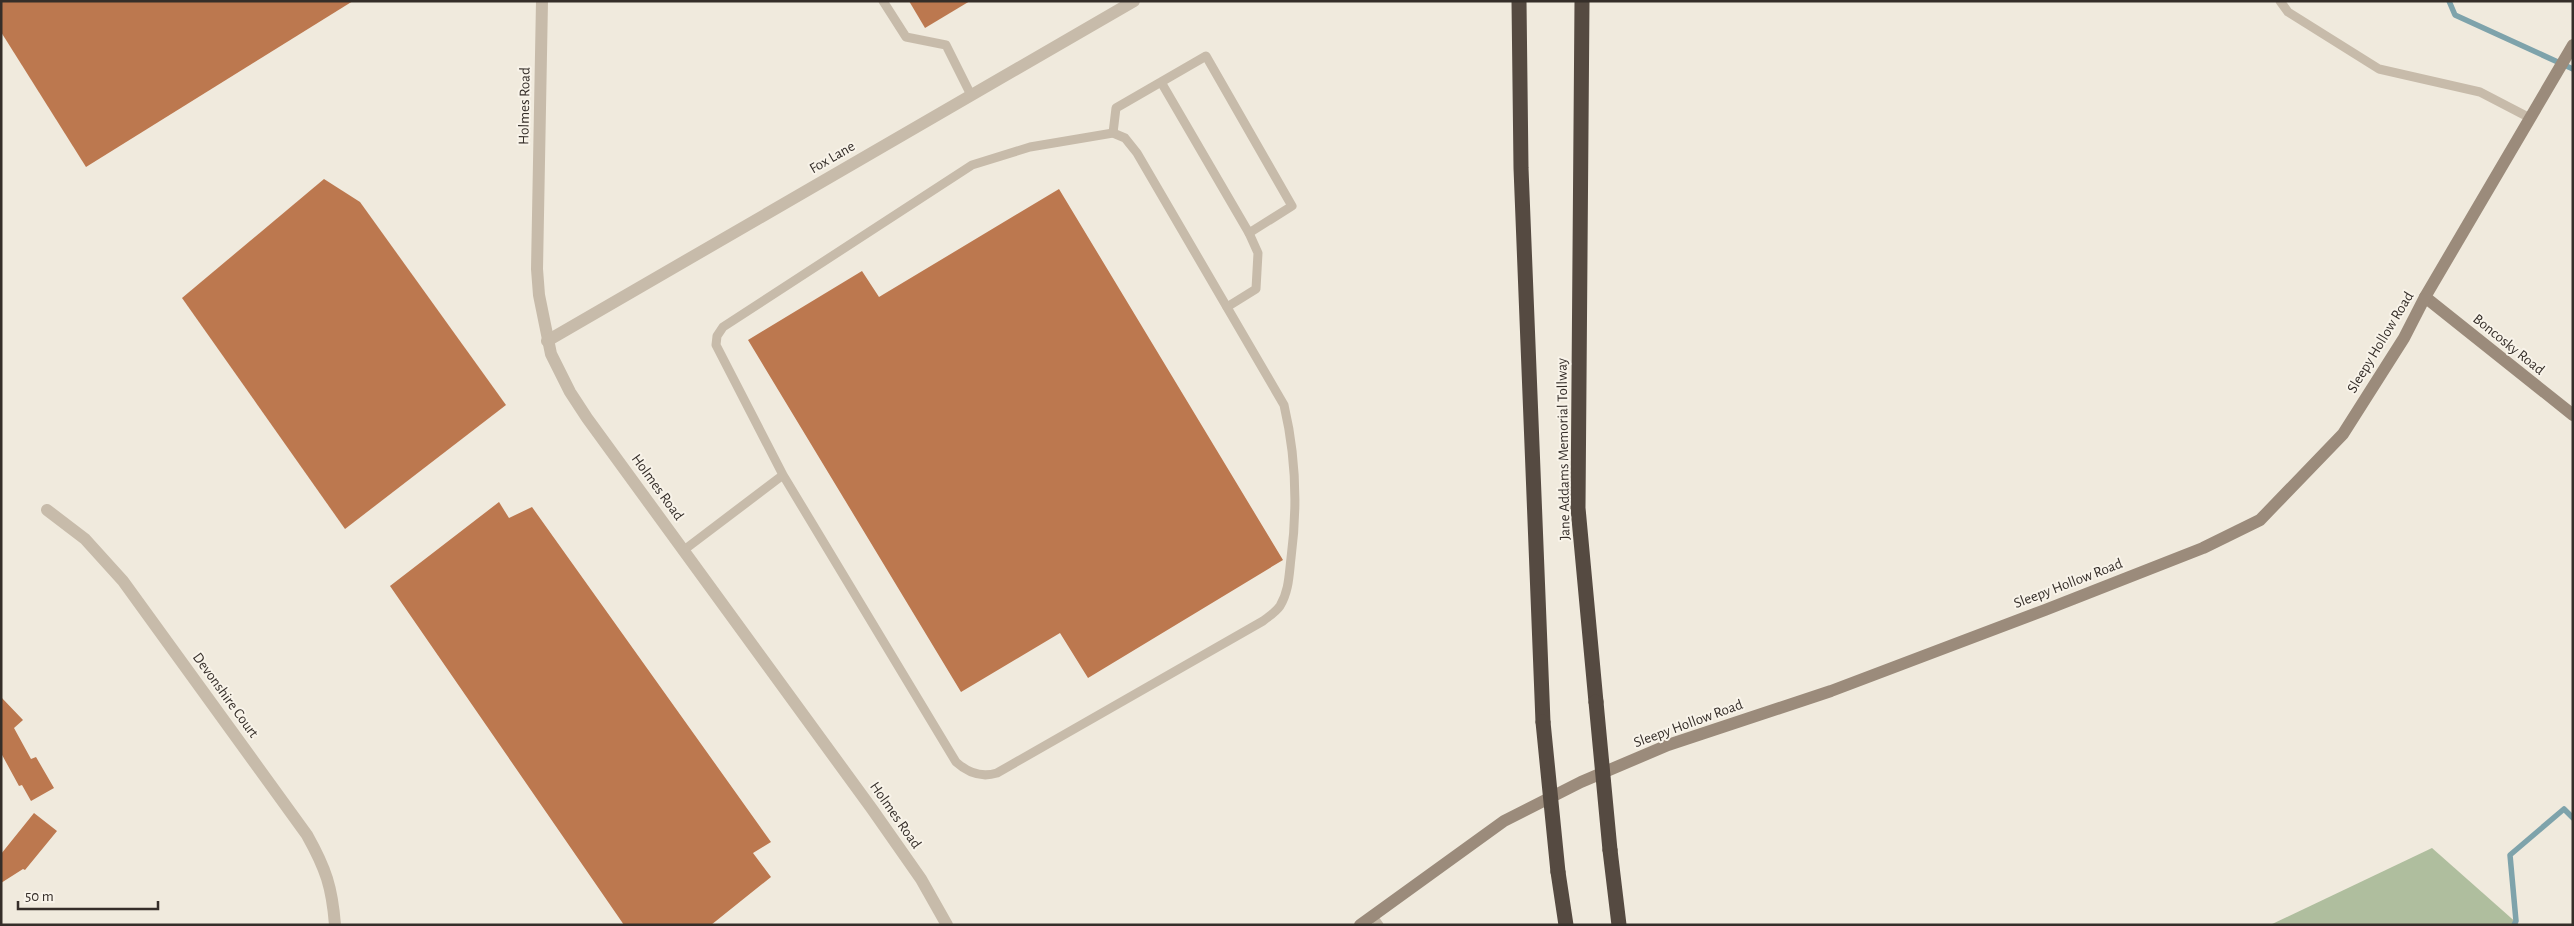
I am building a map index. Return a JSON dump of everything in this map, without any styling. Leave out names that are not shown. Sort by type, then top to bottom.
[{"type":"highway","name":"Jane Addams Memorial Tollway","points":[[1519,1],[1520,168],[1543,722],[1558,872],[1566,925]]},
{"type":"highway","name":"Jane Addams Memorial Tollway","points":[[1582,1],[1578,508],[1610,850],[1619,925]]},
{"type":"street","name":"Holmes Road","points":[[542,1],[537,269],[540,310],[547,341],[570,392],[921,878],[947,925]]},
{"type":"street","name":"Fox Lane","points":[[547,341],[1134,1]]},
{"type":"street","name":"Sleepy Hollow Road","points":[[1360,925],[1375,920],[1504,821],[1581,782],[1668,745],[1831,691],[2036,614],[2203,548],[2260,520],[2343,434],[2404,338],[2425,297],[2573,45]]},
{"type":"street","name":"Boncosky Road","points":[[2425,297],[2573,416]]},
{"type":"street","name":"Devonshire Court","points":[[47,510],[85,539],[123,581],[308,836],[322,862],[332,890],[335,925]]},
{"type":"lane","points":[[883,1],[906,38],[946,45],[971,96]]},
{"type":"lane","points":[[2280,1],[2288,12],[2380,69],[2480,92],[2530,118]]},
{"type":"lane","points":[[1112,134],[1116,108],[1206,56],[1292,206],[1250,233]]},
{"type":"lane","points":[[1161,82],[1250,233],[1258,253],[1256,289],[1227,307]]},
{"type":"lane","points":[[1112,134],[1125,138],[1137,153],[1284,405],[1292,439],[1296,482],[1294,538],[1288,588],[1279,607],[1263,621],[996,773],[990,775],[975,774],[964,770],[956,762],[783,475],[716,345],[717,336],[722,326],[972,165],[1030,147],[1112,134]]},
{"type":"lane","points":[[684,550],[783,475]]},
{"type":"green space","points":[[2432,848],[2519,925],[2270,925]]},
{"type":"building","points":[[1,1],[353,1],[86,167],[1,32]]},
{"type":"building","points":[[909,1],[970,1],[925,28]]},
{"type":"building","points":[[324,179],[360,202],[506,405],[345,529],[182,298]]},
{"type":"building","points":[[1059,189],[1283,560],[1088,678],[1060,633],[961,692],[748,340],[862,271],[879,297]]},
{"type":"building","points":[[499,502],[509,518],[532,507],[771,842],[753,853],[771,877],[711,925],[624,925],[390,586]]},
{"type":"building","points":[[1,697],[23,720],[14,728],[31,759],[36,757],[54,788],[31,801],[22,785],[19,786],[1,753]]},
{"type":"building","points":[[34,813],[57,831],[25,870],[23,869],[1,883],[1,854]]},
{"type":"waterway","points":[[2449,1],[2455,15],[2573,69]]},
{"type":"waterway","points":[[2514,925],[2516,921],[2510,855],[2564,809],[2573,818]]}]
